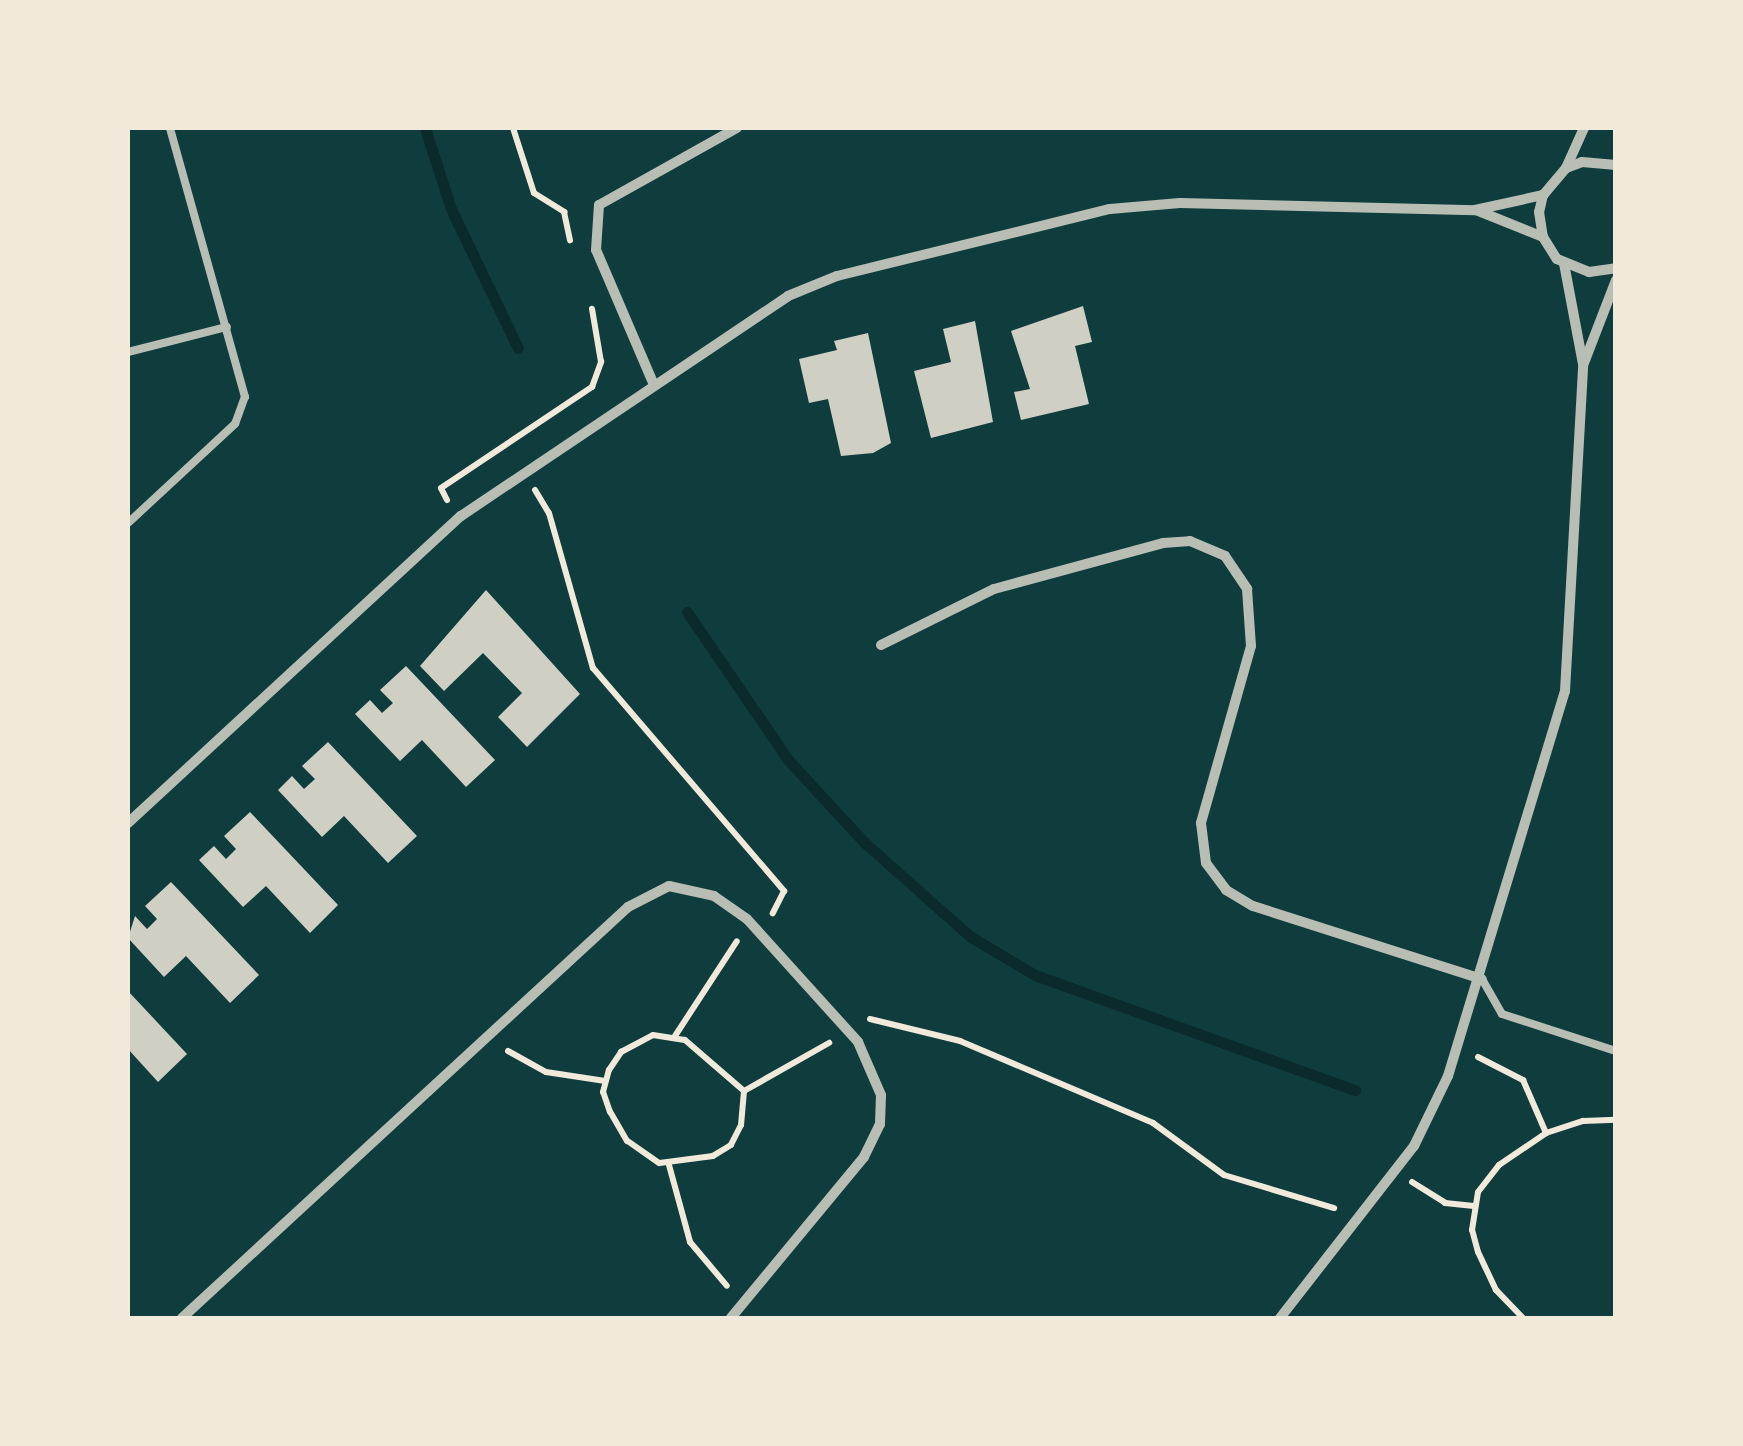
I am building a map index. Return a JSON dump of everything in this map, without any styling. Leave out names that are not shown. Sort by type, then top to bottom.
[{"type":"street","points":[[654,384],[596,250],[598,204],[738,128]]},
{"type":"street","points":[[128,822],[461,516],[788,296],[836,276],[1110,209],[1217,203],[1476,210],[1542,194],[1566,168],[1584,128]]},
{"type":"street","points":[[1566,168],[1582,162],[1616,165]]},
{"type":"street","points":[[1542,194],[1543,237]]},
{"type":"street","points":[[1280,1318],[1414,1146],[1458,1049],[1482,979],[1565,690],[1583,364],[1564,263],[1543,237],[1476,210]]},
{"type":"street","points":[[1564,263],[1589,272],[1616,268]]},
{"type":"street","points":[[1583,364],[1616,280]]},
{"type":"street","points":[[881,645],[994,589],[1163,543],[1190,541],[1224,556],[1247,589],[1251,646],[1201,823],[1206,863],[1226,890],[1252,906],[1482,979]]},
{"type":"street","points":[[182,1318],[628,907],[669,886],[714,896],[756,929],[845,1028],[874,1068],[881,1095],[874,1140],[731,1318]]},
{"type":"lane","points":[[128,523],[242,411],[245,387],[170,128]]},
{"type":"lane","points":[[128,352],[228,327]]},
{"type":"lane","points":[[1482,979],[1502,1014],[1616,1051]]},
{"type":"path","points":[[513,128],[534,194],[564,212],[576,260]]},
{"type":"path","points":[[461,516],[440,488],[592,387],[600,362],[587,294]]},
{"type":"path","points":[[524,472],[549,513],[593,668],[784,891],[756,929],[720,959],[676,1036]]},
{"type":"path","points":[[744,1091],[824,1048],[845,1028],[876,1017],[960,1041],[1153,1123],[1224,1175],[1328,1204],[1356,1224]]},
{"type":"path","points":[[492,1032],[532,1067],[605,1081]]},
{"type":"path","points":[[653,1035],[676,1036],[714,1060],[744,1091],[741,1124],[730,1145],[697,1162],[670,1165],[627,1141],[610,1112],[605,1081],[630,1045],[653,1035]]},
{"type":"path","points":[[1458,1049],[1522,1080],[1546,1133]]},
{"type":"path","points":[[1523,1318],[1486,1273],[1472,1230],[1474,1206],[1485,1179],[1546,1133],[1583,1120],[1616,1120]]},
{"type":"path","points":[[670,1165],[677,1204],[700,1260],[745,1302]]},
{"type":"path","points":[[1396,1170],[1445,1203],[1474,1206]]},
{"type":"building","points":[[1083,306],[1092,342],[1075,346],[1089,404],[1021,420],[1014,392],[1030,389],[1011,331]]},
{"type":"building","points":[[975,321],[993,422],[931,438],[914,371],[951,362],[943,329]]},
{"type":"building","points":[[868,333],[891,443],[873,453],[841,456],[828,399],[809,403],[799,359],[837,350],[834,341]]},
{"type":"building","points":[[486,590],[580,694],[527,747],[498,717],[522,693],[483,653],[444,691],[420,666]]},
{"type":"building","points":[[406,666],[495,760],[466,787],[422,740],[400,761],[355,714],[370,700],[382,713],[393,703],[380,690]]},
{"type":"building","points":[[328,742],[417,836],[388,863],[344,816],[322,837],[278,790],[292,776],[304,789],[315,779],[302,766]]},
{"type":"building","points":[[250,812],[338,905],[310,933],[266,886],[243,907],[199,860],[214,846],[226,859],[236,849],[224,836]]},
{"type":"building","points":[[171,882],[259,975],[230,1003],[186,956],[164,977],[128,938],[135,916],[147,929],[157,919],[145,906]]},
{"type":"building","points":[[128,991],[187,1054],[158,1082],[128,1049]]},
{"type":"waterway","points":[[425,128],[451,209],[518,348]]},
{"type":"waterway","points":[[687,612],[789,761],[865,843],[971,937],[1035,975],[1355,1090]]}]
